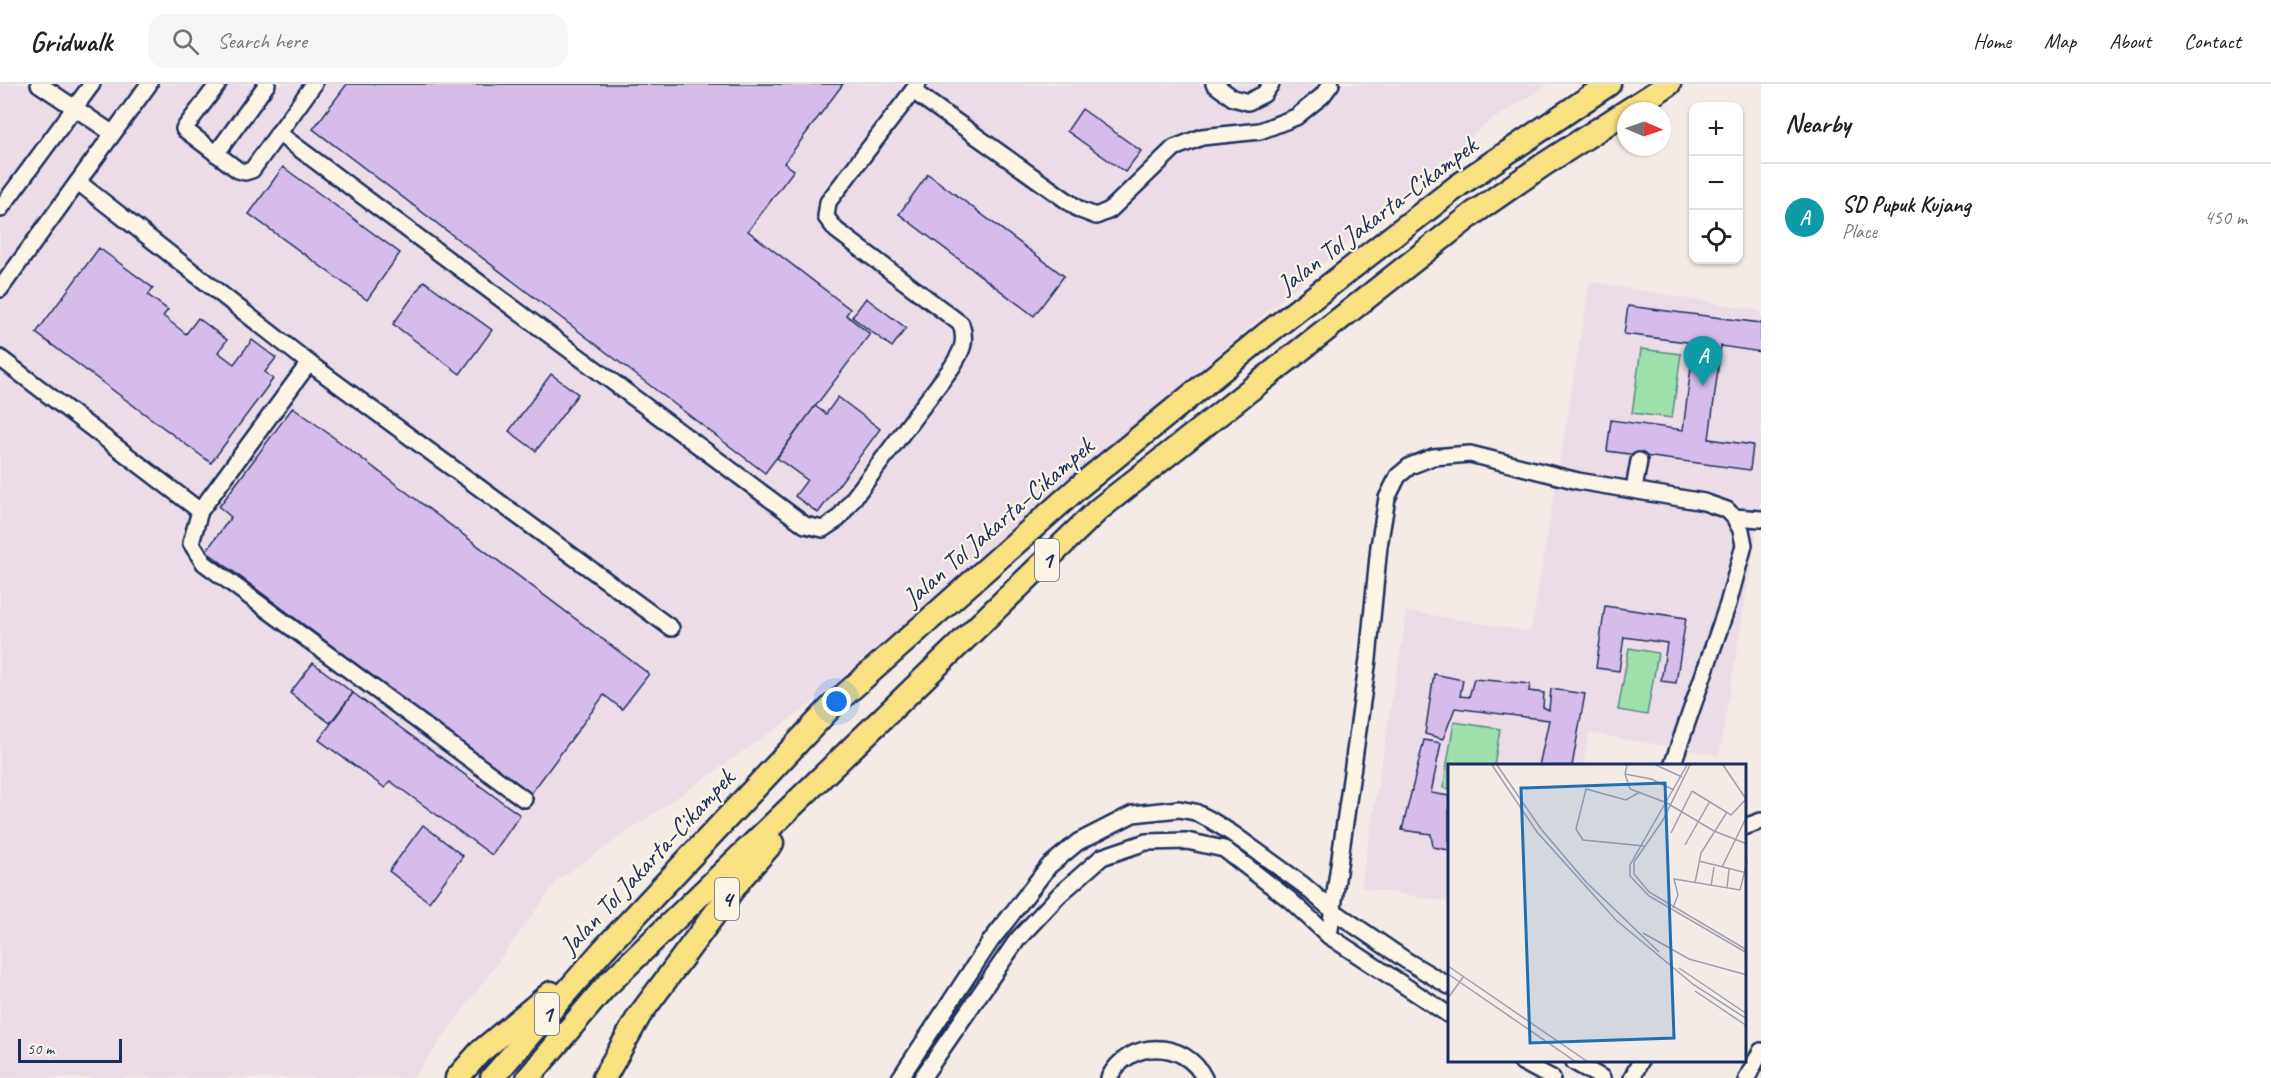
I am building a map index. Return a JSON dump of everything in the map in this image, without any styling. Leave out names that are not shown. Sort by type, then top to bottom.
[{"type":"highway","name":"Jalan Tol Jakarta–Cikampek","points":[[492,1078],[603,950],[831,707],[1080,486],[1264,335],[1459,185],[1609,84]]},
{"type":"highway","name":"1","points":[[528,1078],[604,988],[1099,509],[1474,213],[1552,159],[1669,84]]},
{"type":"highway","name":"4","points":[[604,1078],[639,1017],[742,877],[867,732]]},
{"type":"highway","points":[[457,1078],[480,1053],[603,950]]},
{"type":"street","points":[[39,84],[112,133]]},
{"type":"street","points":[[0,209],[92,84]]},
{"type":"street","points":[[0,289],[149,84]]},
{"type":"street","points":[[218,84],[183,129],[238,170],[245,172],[252,170],[314,84]]},
{"type":"street","points":[[216,154],[267,84]]},
{"type":"street","points":[[1214,84],[1233,98],[1248,102],[1264,94],[1271,84]]},
{"type":"street","points":[[278,133],[805,525],[823,529],[838,519],[964,348],[961,324],[836,230],[826,217],[828,202],[915,87],[1080,210],[1096,216],[1110,210],[1174,148],[1202,137],[1260,131],[1296,117],[1322,96],[1331,84]]},
{"type":"street","points":[[78,182],[309,363],[671,628]]},
{"type":"street","points":[[0,358],[200,511]]},
{"type":"street","points":[[309,363],[200,511],[191,543],[204,562],[524,799]]},
{"type":"street","points":[[1329,936],[1368,659],[1379,546],[1387,498],[1398,476],[1410,466],[1433,457],[1470,454],[1578,481],[1704,502],[1727,510],[1734,517],[1741,530],[1744,544],[1736,575],[1673,764]]},
{"type":"street","points":[[1634,489],[1639,461]]},
{"type":"street","points":[[1734,517],[1761,519]]},
{"type":"street","points":[[900,1078],[990,942],[1049,866],[1078,842],[1133,814],[1179,809],[1195,812],[1233,834],[1302,884],[1332,910],[1407,961],[1448,985]]},
{"type":"street","points":[[1746,826],[1761,821]]},
{"type":"street","points":[[922,1078],[1017,940],[1060,894],[1102,856],[1146,842],[1187,841],[1224,849],[1290,900],[1329,936],[1448,1014]]},
{"type":"street","points":[[1108,1078],[1123,1059],[1142,1049],[1163,1048],[1183,1054],[1199,1068],[1204,1078]]},
{"type":"street","points":[[1746,1078],[1761,1051]]},
{"type":"street","points":[[1524,1063],[1552,1078]]},
{"type":"street","points":[[1576,1063],[1602,1078]]},
{"type":"street","points":[[1632,1078],[1640,1063]]},
{"type":"shaded area","points":[[0,84],[1549,84],[1488,122],[811,704],[558,880],[413,1078],[0,1078]]},
{"type":"shaded area","points":[[1590,282],[1761,311],[1761,508],[1719,755],[1589,733],[1583,764],[1448,764],[1448,902],[1361,887],[1407,611],[1531,632]]},
{"type":"green space","points":[[1641,349],[1681,354],[1672,418],[1632,413]]},
{"type":"green space","points":[[1629,648],[1658,653],[1647,715],[1618,710]]},
{"type":"green space","points":[[1454,722],[1500,729],[1494,764],[1448,764],[1448,789],[1443,788]]},
{"type":"building","points":[[347,84],[843,84],[784,163],[794,170],[748,231],[850,309],[846,315],[870,334],[765,473],[313,129]]},
{"type":"building","points":[[1082,109],[1141,151],[1125,172],[1067,131]]},
{"type":"building","points":[[283,167],[400,253],[367,300],[249,214]]},
{"type":"building","points":[[928,174],[1064,276],[1034,316],[899,214]]},
{"type":"building","points":[[99,248],[153,288],[148,295],[168,310],[163,316],[186,334],[198,318],[227,340],[218,352],[234,364],[252,340],[276,358],[265,372],[273,379],[211,463],[36,333]]},
{"type":"building","points":[[424,281],[492,330],[460,374],[393,324]]},
{"type":"building","points":[[866,298],[906,328],[892,347],[852,317]]},
{"type":"building","points":[[1628,306],[1761,323],[1761,352],[1721,346],[1709,439],[1753,445],[1750,470],[1607,451],[1611,420],[1683,430],[1694,343],[1624,334]]},
{"type":"building","points":[[551,374],[578,394],[536,451],[509,431]]},
{"type":"building","points":[[838,397],[880,429],[818,513],[795,496],[807,480],[777,458],[815,406],[826,414]]},
{"type":"building","points":[[293,407],[649,674],[622,709],[604,695],[530,795],[206,551],[231,517],[219,507]]},
{"type":"building","points":[[1605,606],[1686,618],[1676,683],[1661,681],[1667,643],[1624,637],[1619,671],[1596,668]]},
{"type":"building","points":[[313,663],[353,693],[330,723],[290,693]]},
{"type":"building","points":[[1434,674],[1463,680],[1460,696],[1469,697],[1474,679],[1530,684],[1529,691],[1544,693],[1543,707],[1549,710],[1551,689],[1585,694],[1572,764],[1539,764],[1549,720],[1455,708],[1443,739],[1425,734]]},
{"type":"building","points":[[353,693],[520,815],[492,855],[390,781],[385,788],[319,740]]},
{"type":"building","points":[[1424,740],[1441,743],[1431,793],[1448,796],[1448,850],[1433,847],[1431,834],[1402,830]]},
{"type":"building","points":[[423,825],[463,856],[429,902],[389,871]]},
{"type":"place","name":"SD Pupuk Kujang","points":[[1703,386]]}]
